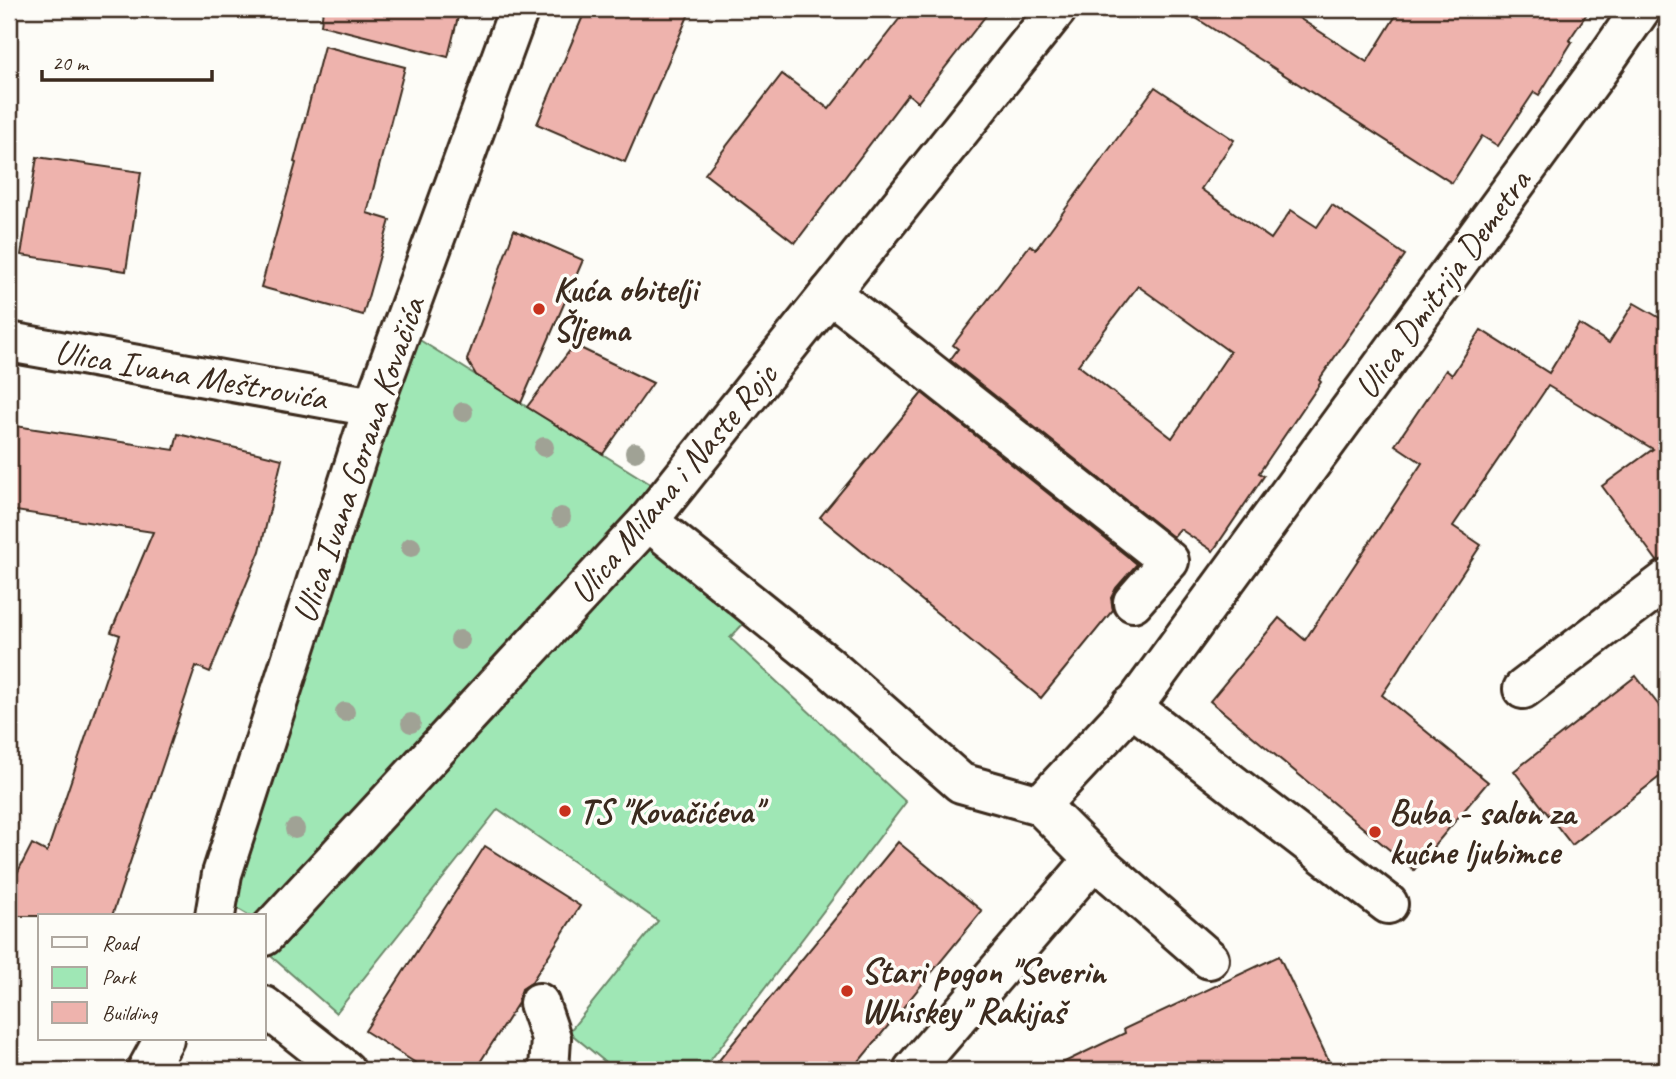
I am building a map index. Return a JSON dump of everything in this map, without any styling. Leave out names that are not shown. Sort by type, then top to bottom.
[{"type":"street","name":"Ulica Ivana Gorana Kovačića","points":[[215,914],[222,874],[373,407],[519,9]]},
{"type":"street","name":"Ulica Milana i Naste Rojc","points":[[266,934],[648,521],[1057,9]]},
{"type":"street","name":"Ulica Dmitrija Demetra","points":[[1040,805],[1131,706],[1641,9]]},
{"type":"street","points":[[830,293],[1169,561],[1133,602]]},
{"type":"street","name":"Ulica Ivana Meštrovića","points":[[9,342],[373,407]]},
{"type":"street","points":[[648,521],[827,666],[961,783],[1040,805],[1094,859],[1209,959]]},
{"type":"street","points":[[1524,689],[1667,580]]},
{"type":"street","points":[[1131,706],[1388,904]]},
{"type":"street","points":[[913,1070],[1094,859]]},
{"type":"street","points":[[540,1003],[551,1038],[549,1070]]},
{"type":"street","points":[[266,1008],[345,1070]]},
{"type":"street","points":[[147,1070],[163,1040]]},
{"type":"green space","points":[[402,329],[668,495],[648,520],[757,609],[730,638],[906,802],[703,1070],[615,1070],[569,1032],[658,921],[498,809],[336,1013],[266,952],[266,946],[283,915],[247,914],[227,902]]},
{"type":"building","points":[[323,9],[460,9],[448,57],[321,25]]},
{"type":"building","points":[[586,9],[691,9],[625,162],[537,124]]},
{"type":"building","points":[[907,9],[991,9],[918,102],[908,94],[795,243],[705,174],[782,74],[829,109]]},
{"type":"building","points":[[1182,9],[1285,9],[1367,62],[1400,9],[1590,9],[1569,40],[1572,42],[1539,95],[1534,92],[1498,146],[1482,136],[1452,183]]},
{"type":"building","points":[[324,46],[405,67],[367,213],[390,220],[363,315],[261,287],[296,163],[294,162]]},
{"type":"building","points":[[1155,87],[1234,140],[1201,189],[1271,239],[1291,210],[1317,227],[1332,205],[1405,255],[1319,380],[1321,382],[1259,473],[1264,476],[1213,551],[1180,529],[1173,537],[950,360],[958,349],[953,345],[1030,245],[1036,249]],"holes":[[[1138,286],[1230,352],[1172,438],[1078,365]]]},
{"type":"building","points":[[37,157],[141,172],[126,271],[21,255]]},
{"type":"building","points":[[514,230],[583,260],[521,403],[476,375],[467,360]]},
{"type":"building","points":[[1634,303],[1667,322],[1667,559],[1657,561],[1602,486],[1653,449],[1548,386],[1453,526],[1481,545],[1382,695],[1488,782],[1414,870],[1210,701],[1279,618],[1305,640],[1422,463],[1395,445],[1446,370],[1452,375],[1481,330],[1549,373],[1579,324],[1609,343]]},
{"type":"building","points":[[574,345],[653,383],[603,454],[527,407]]},
{"type":"building","points":[[922,393],[1137,564],[1116,588],[1111,598],[1113,610],[1041,698],[820,517]]},
{"type":"building","points":[[9,425],[174,450],[178,434],[282,459],[260,551],[210,672],[196,666],[113,914],[9,916],[9,889],[32,844],[47,852],[120,635],[111,632],[153,532],[9,510]]},
{"type":"building","points":[[1636,676],[1667,716],[1667,771],[1572,845],[1514,771]]},
{"type":"building","name":"Stari pogon \"Severin Whiskey\" Rakijaš","points":[[898,842],[982,911],[852,1070],[711,1070]]},
{"type":"building","points":[[485,846],[580,906],[531,983],[522,989],[518,1003],[475,1070],[427,1070],[365,1031]]},
{"type":"building","points":[[1279,956],[1333,1070],[1048,1070],[1125,1033],[1124,1029]]},
{"type":"place","name":"Kuća obitelji Šljema","points":[[539,309]]},
{"type":"place","name":"TS \"Kovačićeva\"","points":[[565,811]]},
{"type":"place","name":"Buba - salon za kućne ljubimce","points":[[1375,832]]},
{"type":"place","name":"Stari pogon \"Severin Whiskey\" Rakijaš","points":[[847,991]]}]
